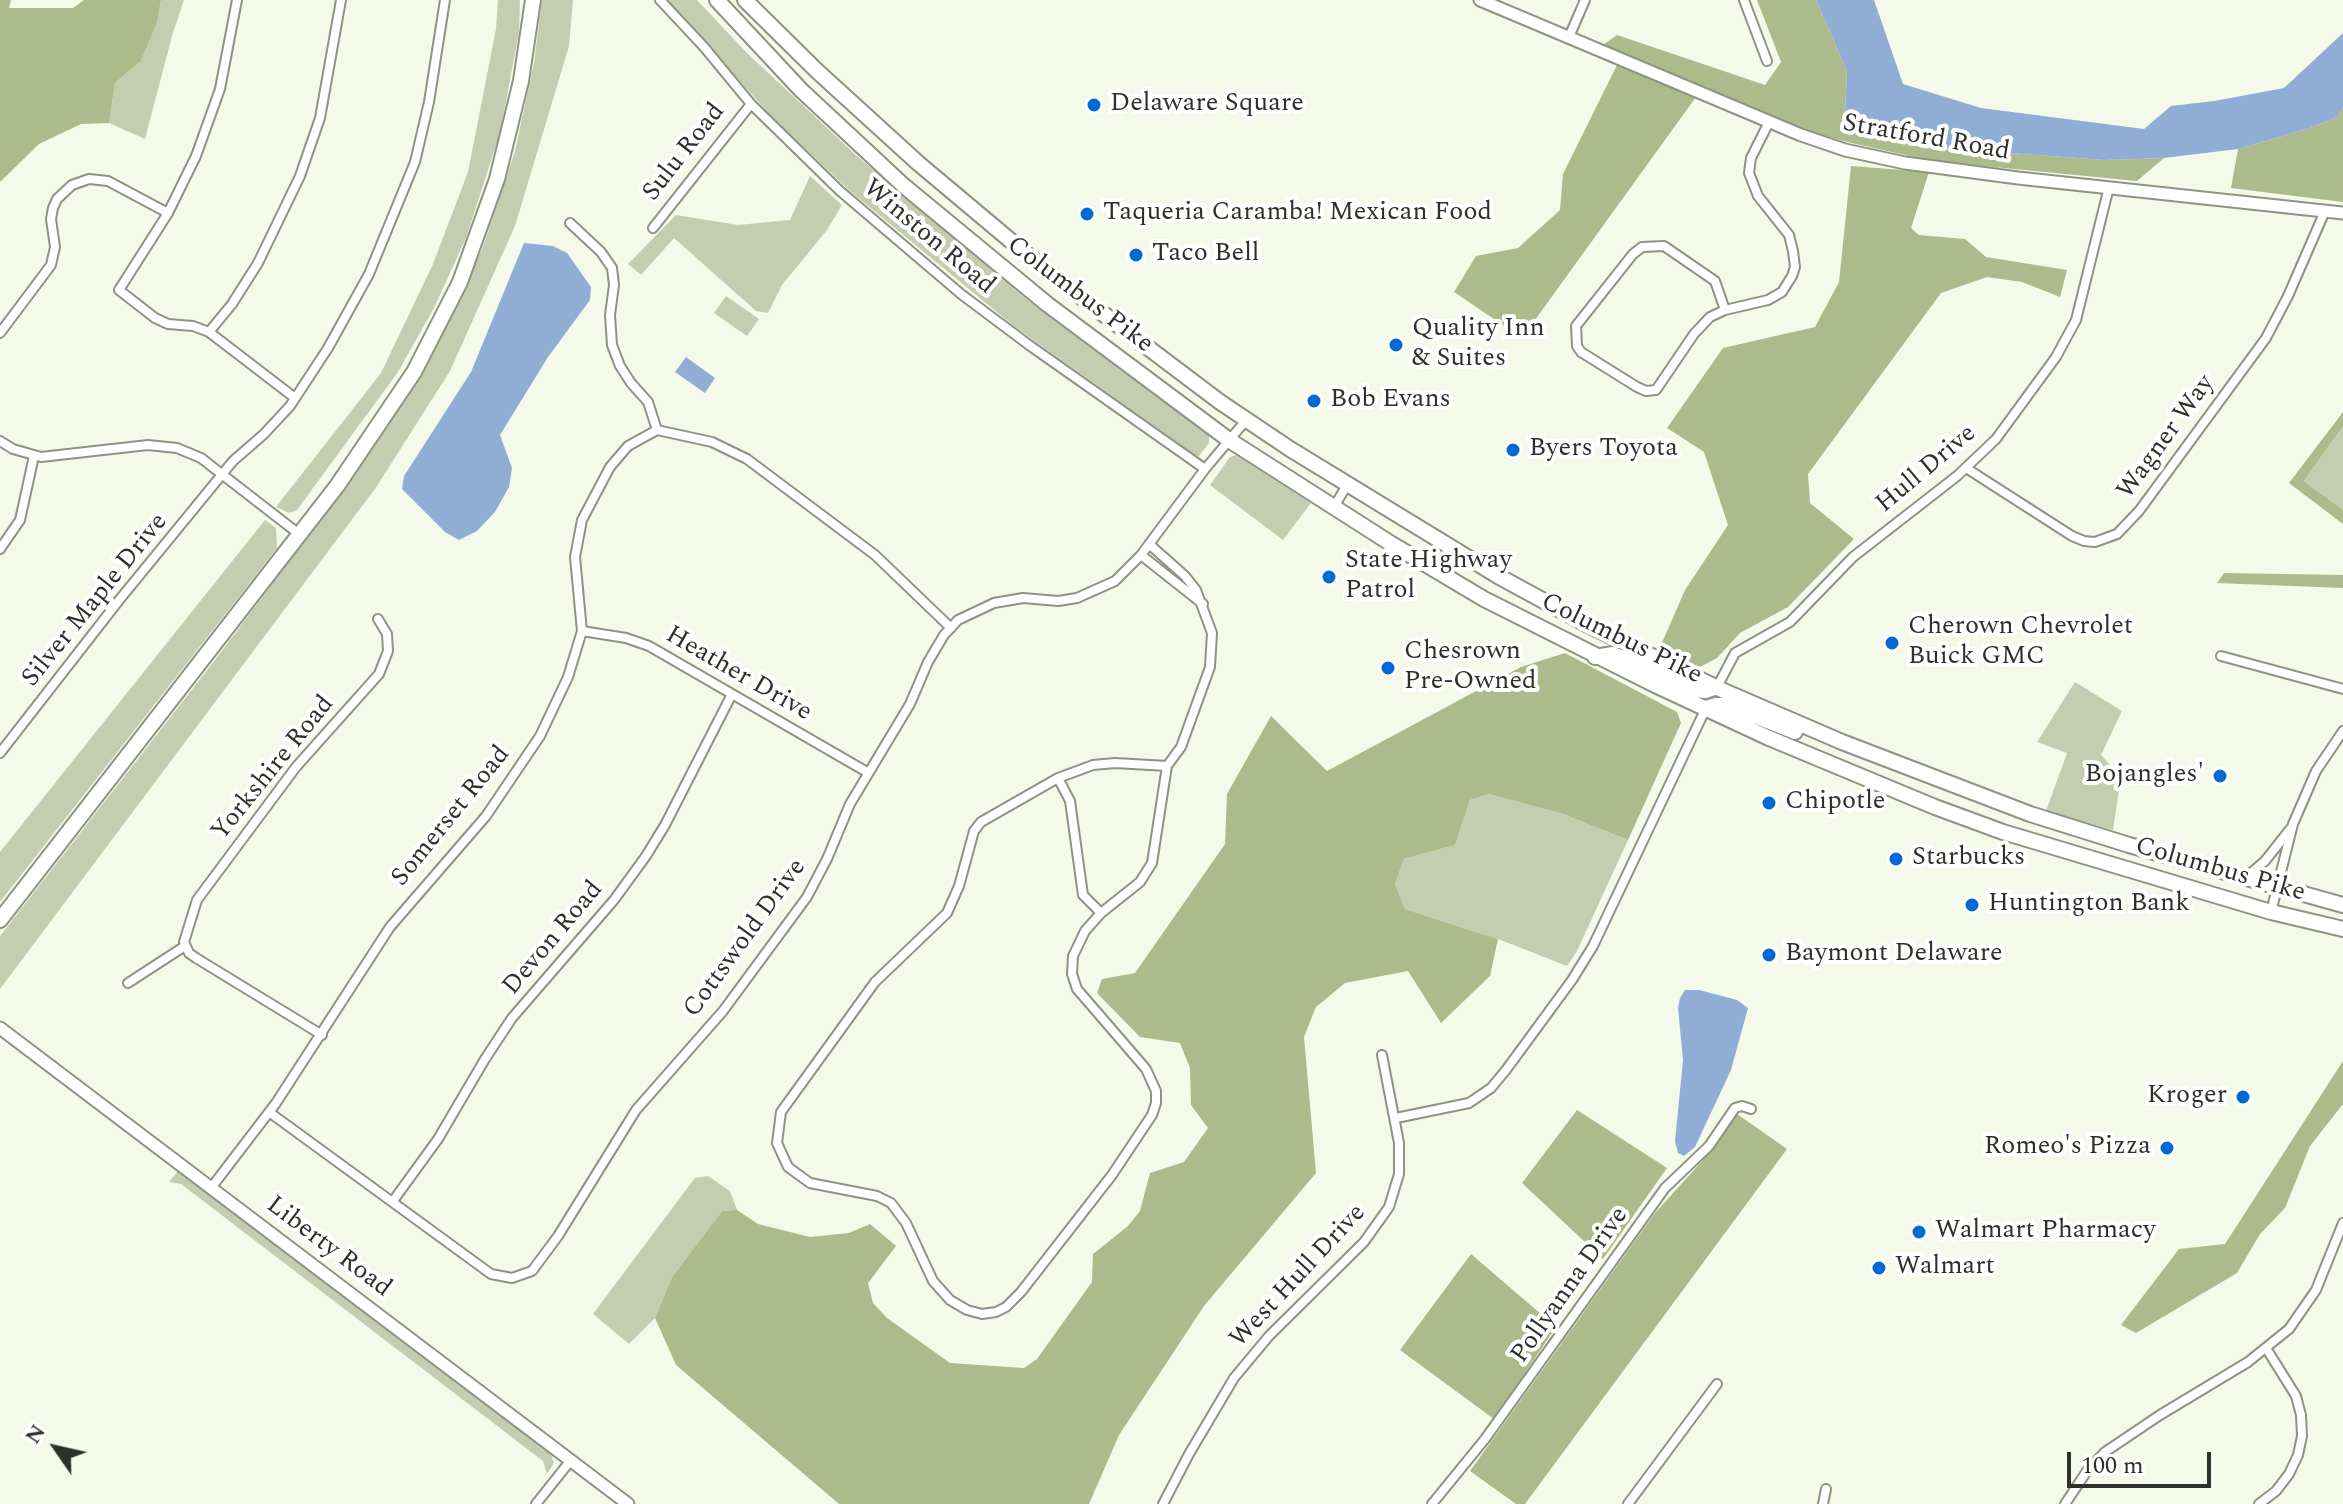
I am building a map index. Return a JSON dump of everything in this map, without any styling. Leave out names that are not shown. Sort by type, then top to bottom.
[{"type":"highway","points":[[0,920],[354,463],[429,346],[460,282],[493,192],[511,126],[533,0]]},
{"type":"highway","name":"Columbus Pike","points":[[717,0],[801,90],[904,186],[1047,304],[1229,440],[1484,599],[1595,657],[1911,798],[2003,832],[2271,912],[2343,929]]},
{"type":"highway","name":"Columbus Pike","points":[[745,0],[817,71],[930,173],[1092,305],[1220,402],[1347,485],[1527,592],[1717,687],[1842,742],[2030,814],[2343,905]]},
{"type":"highway","points":[[1595,657],[1613,654],[1696,690],[1717,687]]},
{"type":"highway","points":[[1706,708],[1727,705],[1827,745],[1842,742]]},
{"type":"street","points":[[237,0],[220,89],[196,156],[168,213],[119,290],[155,318],[168,324],[193,326],[209,332],[295,398]]},
{"type":"street","points":[[209,332],[232,304],[258,263],[300,176],[320,118],[341,0]]},
{"type":"street","name":"Silver Maple Drive","points":[[0,753],[120,599],[223,475],[249,446],[275,424],[328,348],[363,286],[409,181],[422,136],[445,0]]},
{"type":"street","name":"Winston Road","points":[[660,0],[751,104],[812,166],[961,294],[1205,469]]},
{"type":"street","name":"Stratford Road","points":[[1480,0],[1498,4],[1546,30],[1769,122],[1822,143],[1870,156],[2003,176],[2343,213]]},
{"type":"street","points":[[1569,37],[1585,0]]},
{"type":"street","points":[[1744,0],[1767,61]]},
{"type":"street","name":"Sulu Road","points":[[653,228],[751,104]]},
{"type":"street","points":[[1725,310],[1715,281],[1664,246],[1642,247],[1633,254],[1576,326],[1577,346],[1581,352],[1637,387],[1646,391],[1656,390],[1701,325],[1725,310],[1776,296],[1787,284],[1795,267],[1789,235],[1758,196],[1749,173],[1751,158],[1769,122]]},
{"type":"street","points":[[0,333],[51,265],[55,247],[51,219],[53,208],[57,199],[72,185],[89,179],[108,181],[168,213]]},
{"type":"street","name":"Hull Drive","points":[[1717,687],[1735,653],[1790,622],[1853,557],[1966,468],[1996,439],[2067,340],[2080,308],[2109,187]]},
{"type":"street","name":"Wagner Way","points":[[1966,468],[2072,536],[2095,542],[2117,534],[2139,511],[2266,338],[2325,211]]},
{"type":"street","points":[[570,223],[601,252],[612,268],[612,345],[620,366],[648,402],[657,430],[712,442],[747,459],[865,547],[951,628]]},
{"type":"street","name":"Cottswold Drive","points":[[269,1112],[491,1274],[512,1278],[532,1271],[558,1236],[636,1110],[723,1011],[807,897],[867,772],[900,722],[928,662],[951,628],[958,620],[994,603],[1023,598],[1058,601],[1090,594],[1115,581],[1141,555],[1247,419]]},
{"type":"street","name":"Somerset Road","points":[[211,1188],[322,1035],[390,927],[417,892],[486,816],[524,762],[568,677],[582,631],[575,557],[582,520],[618,454],[642,436],[657,430]]},
{"type":"street","points":[[0,441],[34,456],[53,458],[162,445],[177,448],[201,458],[299,534]]},
{"type":"street","points":[[0,549],[20,520],[34,456]]},
{"type":"street","points":[[1334,507],[1347,485]]},
{"type":"street","points":[[1149,544],[1192,583],[1203,604],[1212,633],[1210,667],[1181,747],[1167,766],[1152,863],[1140,882],[1101,913],[1085,931],[1076,948],[1072,978],[1077,989],[1146,1069],[1156,1091],[1156,1103],[1152,1115],[1112,1175],[1021,1292],[1006,1307],[991,1313],[975,1313],[959,1306],[942,1293],[933,1281],[896,1207],[877,1196],[810,1183],[794,1173],[784,1160],[776,1136],[781,1112],[866,993],[947,913],[959,886],[977,827],[986,818],[1058,778],[1083,768],[1104,763],[1167,766]]},
{"type":"street","points":[[1141,555],[1203,604]]},
{"type":"street","name":"Yorkshire Road","points":[[185,946],[191,912],[197,900],[296,767],[379,674],[388,651],[387,634],[378,619]]},
{"type":"street","name":"Heather Drive","points":[[582,631],[639,642],[867,772]]},
{"type":"street","points":[[2221,656],[2343,689]]},
{"type":"street","name":"Devon Road","points":[[393,1201],[438,1139],[512,1018],[589,931],[646,856],[732,694]]},
{"type":"street","points":[[1396,1118],[1469,1103],[1491,1088],[1506,1070],[1593,946],[1706,708]]},
{"type":"street","points":[[2271,912],[2293,824],[2316,771],[2343,731]]},
{"type":"street","points":[[1058,778],[1070,801],[1081,891],[1101,913]]},
{"type":"street","points":[[2245,878],[2265,861],[2293,824]]},
{"type":"street","points":[[128,983],[185,946],[196,958],[322,1035]]},
{"type":"street","name":"Liberty Road","points":[[0,1028],[628,1504]]},
{"type":"street","name":"West Hull Drive","points":[[1163,1504],[1234,1378],[1269,1336],[1364,1242],[1389,1207],[1399,1174],[1396,1118],[1382,1055]]},
{"type":"street","name":"Pollyanna Drive","points":[[1432,1504],[1464,1468],[1665,1188],[1709,1146],[1735,1108],[1742,1106],[1751,1109]]},
{"type":"street","points":[[2065,1504],[2087,1471],[2105,1452],[2266,1348],[2289,1329],[2309,1303],[2327,1268],[2343,1223]]},
{"type":"street","points":[[2259,1504],[2276,1491],[2289,1474],[2302,1436],[2296,1396],[2266,1348]]},
{"type":"street","points":[[1628,1504],[1717,1384]]},
{"type":"street","points":[[536,1504],[571,1460]]},
{"type":"street","points":[[1823,1504],[1826,1489]]},
{"type":"green space","points":[[0,0],[11,0],[9,8],[73,8],[84,0],[161,0],[157,23],[141,61],[115,83],[109,123],[81,124],[39,144],[0,182]]},
{"type":"green space","points":[[161,0],[184,0],[145,139],[109,123],[115,83],[141,61],[157,23]]},
{"type":"green space","points":[[498,0],[520,0],[519,32],[500,133],[466,238],[434,308],[398,372],[297,510],[289,513],[276,507],[381,373],[433,264],[468,172],[496,29]]},
{"type":"green space","points":[[542,0],[573,0],[569,46],[515,226],[450,371],[377,486],[0,989],[0,936],[339,495],[431,357],[483,247],[515,151],[534,63]]},
{"type":"green space","points":[[667,0],[697,0],[746,52],[857,156],[1031,303],[1209,436],[1209,443],[1198,457],[1015,327],[850,191],[772,117]]},
{"type":"green space","points":[[1757,0],[1816,0],[1847,71],[1845,113],[1860,129],[1913,146],[2105,160],[2164,158],[2137,181],[1932,161],[1791,126],[1603,45],[1617,35],[1765,85],[1781,62]]},
{"type":"green space","points":[[1618,63],[1696,97],[1522,338],[1454,292],[1476,256],[1518,248],[1560,210],[1563,174]]},
{"type":"green space","points":[[2343,107],[2343,202],[2231,188],[2238,149],[2310,128],[2337,117]]},
{"type":"green space","points":[[1851,166],[1929,172],[1911,228],[1919,235],[1965,239],[1986,257],[2067,270],[2060,297],[2022,282],[1987,277],[1941,293],[1808,474],[1810,503],[1854,539],[1788,607],[1740,633],[1717,658],[1698,668],[1661,645],[1685,590],[1728,525],[1704,452],[1667,428],[1723,348],[1815,327],[1839,282]]},
{"type":"green space","points":[[810,176],[842,205],[827,230],[782,285],[768,313],[756,311],[674,238],[641,275],[628,264],[676,215],[738,225],[790,220]]},
{"type":"green space","points":[[726,296],[759,319],[747,336],[714,313]]},
{"type":"green space","points":[[2343,412],[2343,426],[2304,481],[2343,510],[2343,524],[2289,483]]},
{"type":"green space","points":[[2343,426],[2343,510],[2304,481]]},
{"type":"green space","points":[[1236,455],[1311,503],[1283,540],[1210,485],[1230,457]]},
{"type":"green space","points":[[265,520],[276,528],[277,548],[0,902],[0,852]]},
{"type":"green space","points":[[2224,573],[2343,575],[2343,588],[2217,583]]},
{"type":"green space","points":[[1565,653],[1677,712],[1681,723],[1628,840],[1563,814],[1489,794],[1470,800],[1455,845],[1404,859],[1395,884],[1405,909],[1498,939],[1490,976],[1441,1023],[1408,971],[1345,983],[1316,1007],[1304,1037],[1316,1173],[1204,1306],[1119,1435],[1089,1504],[839,1504],[676,1365],[655,1318],[672,1277],[722,1211],[737,1210],[758,1224],[810,1237],[849,1233],[870,1224],[896,1246],[868,1283],[873,1303],[887,1318],[950,1363],[1024,1368],[1037,1359],[1092,1282],[1093,1254],[1128,1226],[1140,1211],[1150,1173],[1184,1162],[1208,1128],[1191,1105],[1190,1068],[1180,1043],[1140,1037],[1097,993],[1102,979],[1135,973],[1225,844],[1227,794],[1271,716],[1327,771],[1521,667]]},
{"type":"green space","points":[[2075,682],[2122,711],[2101,755],[2121,777],[2113,830],[2046,811],[2067,753],[2037,742]]},
{"type":"green space","points":[[1489,794],[1563,814],[1628,840],[1577,951],[1567,966],[1498,939],[1405,909],[1395,884],[1404,859],[1455,845],[1470,800]]},
{"type":"green space","points":[[2343,1061],[2343,1104],[2310,1146],[2285,1208],[2260,1234],[2237,1273],[2136,1333],[2121,1325],[2179,1249],[2225,1244]]},
{"type":"green space","points":[[1577,1110],[1667,1168],[1603,1259],[1522,1183]]},
{"type":"green space","points":[[1737,1114],[1787,1149],[1525,1504],[1516,1504],[1470,1471],[1655,1213],[1703,1160]]},
{"type":"green space","points":[[178,1171],[550,1452],[554,1463],[547,1474],[543,1461],[181,1184],[169,1182]]},
{"type":"green space","points":[[708,1176],[730,1191],[737,1210],[722,1211],[672,1277],[655,1318],[629,1344],[593,1314],[695,1178]]},
{"type":"green space","points":[[1471,1254],[1556,1327],[1494,1419],[1400,1350]]},
{"type":"water","points":[[1816,0],[1874,0],[1903,84],[1981,108],[2144,129],[2171,106],[2284,88],[2343,33],[2343,107],[2337,117],[2310,128],[2238,149],[2164,158],[2105,160],[1913,146],[1860,129],[1845,113],[1847,71]]},
{"type":"water","points":[[524,243],[553,246],[567,253],[591,287],[590,300],[548,357],[500,435],[512,468],[509,487],[495,512],[477,531],[459,540],[445,532],[402,489],[404,476],[471,372]]},
{"type":"water","points":[[686,357],[715,378],[705,393],[675,372]]},
{"type":"water","points":[[1685,990],[1699,990],[1737,1000],[1748,1008],[1731,1070],[1695,1147],[1684,1156],[1678,1153],[1675,1141],[1683,1060],[1678,1008]]},
{"type":"place","name":"Delaware Square","points":[[1094,105]]},
{"type":"place","name":"Taqueria Caramba! Mexican Food","points":[[1087,214]]},
{"type":"place","name":"Taco Bell","points":[[1136,255]]},
{"type":"place","name":"Quality Inn & Suites","points":[[1396,345]]},
{"type":"place","name":"Bob Evans","points":[[1314,401]]},
{"type":"place","name":"Byers Toyota","points":[[1513,450]]},
{"type":"place","name":"State Highway Patrol","points":[[1329,577]]},
{"type":"place","name":"Cherown Chevrolet Buick GMC","points":[[1892,643]]},
{"type":"place","name":"Chesrown Pre-Owned","points":[[1388,668]]},
{"type":"place","name":"Bojangles'","points":[[2220,776]]},
{"type":"place","name":"Chipotle","points":[[1769,803]]},
{"type":"place","name":"Starbucks","points":[[1896,859]]},
{"type":"place","name":"Huntington Bank","points":[[1972,905]]},
{"type":"place","name":"Baymont Delaware","points":[[1769,955]]},
{"type":"place","name":"Kroger","points":[[2243,1097]]},
{"type":"place","name":"Romeo's Pizza","points":[[2167,1148]]},
{"type":"place","name":"Walmart Pharmacy","points":[[1919,1232]]},
{"type":"place","name":"Walmart","points":[[1879,1268]]}]
